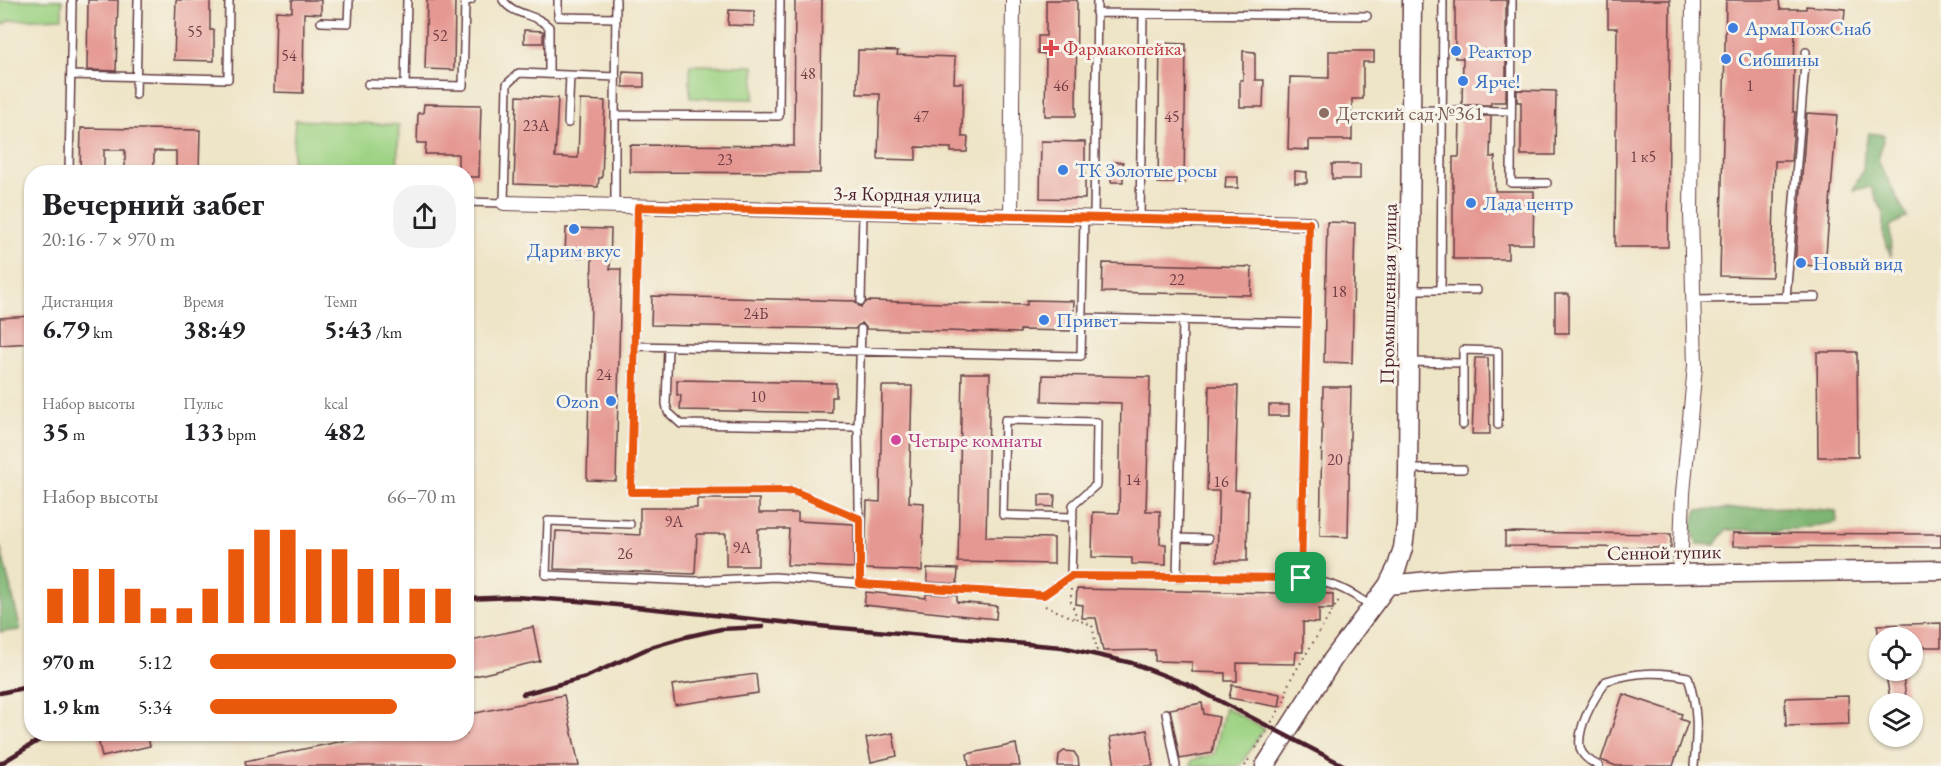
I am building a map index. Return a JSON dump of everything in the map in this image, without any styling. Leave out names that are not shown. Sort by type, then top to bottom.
[{"type":"main road","name":"Промышленная улица","points":[[1265,766],[1327,669],[1388,585],[1403,548],[1406,525],[1410,362],[1412,0]]},
{"type":"main road","name":"Сенной тупик","points":[[1388,585],[1470,577],[1941,570]]},
{"type":"street","points":[[1011,216],[1013,0]]},
{"type":"street","points":[[1680,574],[1683,493],[1695,366],[1691,213],[1693,0]]},
{"type":"street","name":"3-я Кордная улица","points":[[504,203],[1309,223]]},
{"type":"lane","points":[[69,165],[72,0]]},
{"type":"lane","points":[[136,95],[138,0]]},
{"type":"lane","points":[[71,75],[228,79],[229,0]]},
{"type":"lane","points":[[321,22],[348,23],[349,0]]},
{"type":"lane","points":[[405,85],[407,0]]},
{"type":"lane","points":[[368,84],[463,86],[465,2],[471,0]]},
{"type":"lane","points":[[503,0],[509,9],[542,20],[549,27],[549,74]]},
{"type":"lane","points":[[558,0],[558,17],[616,18]]},
{"type":"lane","points":[[615,206],[616,0]]},
{"type":"lane","points":[[615,115],[779,116],[780,0]]},
{"type":"lane","points":[[635,346],[1081,356],[1089,218],[1096,0]]},
{"type":"lane","points":[[1441,290],[1443,0]]},
{"type":"lane","points":[[1512,0],[1511,183],[1547,183]]},
{"type":"lane","points":[[1096,13],[1366,16]]},
{"type":"lane","points":[[1140,219],[1143,14]]},
{"type":"lane","points":[[1786,298],[1806,52]]},
{"type":"lane","points":[[474,202],[504,203],[507,84],[519,73],[616,77]]},
{"type":"lane","points":[[568,123],[570,75]]},
{"type":"lane","points":[[1412,110],[1511,111]]},
{"type":"lane","points":[[638,207],[631,492],[793,491],[860,519]]},
{"type":"lane","points":[[861,301],[863,212]]},
{"type":"lane","points":[[1301,578],[1309,223]]},
{"type":"lane","points":[[1411,290],[1477,290]]},
{"type":"lane","points":[[1693,299],[1816,297]]},
{"type":"lane","points":[[1082,318],[1307,322]]},
{"type":"lane","points":[[1177,578],[1183,320]]},
{"type":"lane","points":[[860,584],[858,427],[861,329]]},
{"type":"lane","points":[[668,346],[666,404],[668,412],[681,424],[858,427]]},
{"type":"lane","points":[[1463,425],[1463,350],[1498,351],[1497,425]]},
{"type":"lane","points":[[1410,362],[1463,363]]},
{"type":"lane","points":[[1071,576],[1073,517],[1073,505],[1096,484],[1097,422],[1005,420],[1003,515],[1073,517]]},
{"type":"lane","points":[[1408,469],[1463,469]]},
{"type":"lane","points":[[630,524],[549,521],[546,575],[696,581],[775,576],[860,584],[1044,595],[1071,576],[1301,578],[1328,582],[1371,606]]},
{"type":"lane","points":[[1178,538],[1208,539]]},
{"type":"lane","points":[[1599,766],[1587,759],[1580,747],[1583,727],[1592,703],[1606,681],[1629,674],[1663,672],[1689,677],[1698,722],[1694,766]]},
{"type":"lane","points":[[1166,713],[1176,766]]},
{"type":"path","points":[[1071,576],[1071,602],[1078,620],[1092,625],[1098,655]]},
{"type":"path","points":[[1245,766],[1285,700],[1289,682],[1345,590]]},
{"type":"green space","points":[[0,0],[62,0],[62,18],[10,20],[0,26]]},
{"type":"green space","points":[[690,65],[754,66],[754,99],[690,98]]},
{"type":"green space","points":[[295,120],[399,125],[397,165],[292,165]]},
{"type":"green space","points":[[1869,133],[1884,135],[1878,161],[1907,217],[1890,226],[1891,257],[1883,236],[1883,213],[1871,187],[1853,190],[1863,170],[1864,152]]},
{"type":"green space","points":[[1790,507],[1836,511],[1837,522],[1798,529],[1726,530],[1715,545],[1697,544],[1691,527],[1697,510]]},
{"type":"green space","points":[[0,546],[21,630],[0,632]]},
{"type":"green space","points":[[1225,707],[1264,729],[1240,766],[1191,766],[1192,760],[1215,754]]},
{"type":"building","points":[[88,0],[118,0],[116,71],[87,70]]},
{"type":"building","points":[[176,0],[210,0],[210,30],[214,30],[214,61],[174,60]]},
{"type":"building","points":[[292,0],[321,0],[321,14],[304,13],[303,93],[274,92],[276,11],[292,12]]},
{"type":"building","points":[[427,0],[455,0],[454,70],[425,69]]},
{"type":"building","points":[[795,0],[822,0],[820,173],[630,172],[630,145],[794,146]]},
{"type":"building","points":[[1046,0],[1077,0],[1076,116],[1045,116],[1046,54],[1038,53],[1038,36],[1046,36]]},
{"type":"building","points":[[1455,0],[1506,0],[1506,102],[1491,102],[1491,105],[1462,105],[1463,58],[1455,58]]},
{"type":"building","points":[[1608,0],[1670,0],[1668,247],[1615,247],[1617,28],[1608,28]]},
{"type":"building","points":[[1726,0],[1779,0],[1780,9],[1806,9],[1806,6],[1845,9],[1843,34],[1795,31],[1793,112],[1795,112],[1791,161],[1775,161],[1772,277],[1720,276]]},
{"type":"building","points":[[729,10],[754,11],[754,26],[728,25]]},
{"type":"building","points":[[524,30],[543,31],[543,43],[524,43]]},
{"type":"building","points":[[1160,43],[1186,44],[1184,183],[1158,183]]},
{"type":"building","points":[[858,50],[898,51],[897,55],[955,57],[954,83],[963,83],[962,137],[968,137],[967,152],[951,152],[951,148],[916,147],[916,160],[878,159],[880,94],[857,94]]},
{"type":"building","points":[[1243,51],[1255,52],[1255,80],[1264,80],[1263,107],[1240,107]]},
{"type":"building","name":"Детский сад №361","points":[[1329,51],[1374,51],[1374,62],[1363,62],[1363,99],[1352,99],[1352,140],[1309,140],[1309,150],[1288,149],[1290,77],[1329,78]]},
{"type":"building","points":[[623,72],[644,73],[644,87],[623,87]]},
{"type":"building","points":[[1517,90],[1556,91],[1555,155],[1521,155],[1521,102],[1517,102]]},
{"type":"building","points":[[517,96],[558,98],[555,157],[578,158],[580,100],[605,101],[602,178],[599,178],[598,187],[514,184]]},
{"type":"building","points":[[424,104],[481,105],[479,177],[474,177],[474,165],[458,165],[458,154],[425,154],[426,143],[417,143],[418,113],[423,113]]},
{"type":"building","points":[[1807,113],[1837,115],[1825,267],[1795,264]]},
{"type":"building","points":[[1462,116],[1491,116],[1490,157],[1495,157],[1495,191],[1534,191],[1533,244],[1508,244],[1508,259],[1453,259],[1453,157],[1459,157]]},
{"type":"building","points":[[81,128],[200,130],[199,165],[176,165],[176,151],[154,151],[154,165],[125,165],[125,150],[104,150],[104,165],[80,165]]},
{"type":"building","name":"ТК Золотые росы","points":[[1041,141],[1085,142],[1085,199],[1040,198]]},
{"type":"building","points":[[1111,162],[1123,162],[1123,182],[1111,182]]},
{"type":"building","points":[[1332,164],[1360,164],[1360,179],[1332,179]]},
{"type":"building","points":[[1295,171],[1307,172],[1307,183],[1295,183]]},
{"type":"building","points":[[1226,177],[1238,177],[1238,188],[1225,188]]},
{"type":"building","points":[[1327,222],[1355,223],[1352,363],[1324,362]]},
{"type":"building","points":[[566,228],[611,229],[610,269],[621,269],[616,481],[587,480],[592,257],[565,257]]},
{"type":"building","points":[[1103,263],[1252,267],[1251,295],[1102,292]]},
{"type":"building","points":[[1555,294],[1569,294],[1569,333],[1555,333]]},
{"type":"building","points":[[652,296],[855,301],[861,307],[867,301],[1027,305],[1027,300],[1074,301],[1073,331],[1020,330],[1020,333],[867,329],[861,323],[855,329],[651,325]]},
{"type":"building","points":[[24,316],[24,344],[0,345],[0,318]]},
{"type":"building","points":[[1817,352],[1857,352],[1858,457],[1818,457]]},
{"type":"building","points":[[1475,358],[1488,358],[1490,434],[1472,434]]},
{"type":"building","points":[[962,373],[990,373],[986,537],[1054,538],[1054,564],[958,562]]},
{"type":"building","points":[[1043,375],[1150,377],[1146,511],[1160,511],[1160,544],[1166,544],[1166,565],[1132,564],[1132,558],[1092,557],[1093,512],[1119,513],[1121,403],[1042,401]]},
{"type":"building","points":[[677,380],[836,383],[836,397],[832,397],[832,413],[680,410],[681,395],[677,395]]},
{"type":"building","points":[[882,386],[912,386],[909,502],[924,503],[922,571],[865,569],[867,501],[880,502]]},
{"type":"building","points":[[1209,386],[1238,386],[1235,490],[1248,491],[1247,561],[1217,561],[1219,491],[1207,491]]},
{"type":"building","points":[[1323,387],[1351,387],[1348,537],[1320,536]]},
{"type":"building","points":[[1269,405],[1289,405],[1289,416],[1269,416]]},
{"type":"building","points":[[1039,495],[1055,495],[1054,507],[1039,506]]},
{"type":"building","points":[[697,499],[759,499],[759,513],[798,513],[798,521],[854,524],[854,568],[787,565],[789,529],[758,529],[758,566],[726,566],[726,534],[697,534],[695,574],[554,569],[556,531],[640,535],[640,508],[697,508]]},
{"type":"building","points":[[1505,532],[1671,534],[1671,548],[1505,546]]},
{"type":"building","points":[[1733,533],[1941,534],[1941,547],[1733,546]]},
{"type":"building","points":[[927,568],[958,569],[957,584],[927,582]]},
{"type":"building","points":[[1077,589],[1333,594],[1333,609],[1319,609],[1319,623],[1303,622],[1303,652],[1296,652],[1295,664],[1237,663],[1237,681],[1225,681],[1225,673],[1192,672],[1192,662],[1155,661],[1155,650],[1103,651],[1096,618],[1082,618],[1083,605],[1076,604]]},
{"type":"building","points":[[866,592],[926,598],[926,594],[957,595],[957,602],[997,606],[996,619],[864,605]]},
{"type":"building","points":[[1941,623],[1941,647],[1923,647],[1923,627],[1877,627],[1877,625]]},
{"type":"building","points":[[533,627],[540,661],[474,676],[474,639]]},
{"type":"building","points":[[756,674],[758,693],[675,705],[672,685]]},
{"type":"building","points":[[1887,681],[1904,681],[1905,693],[1889,693]]},
{"type":"building","points":[[1232,685],[1281,694],[1279,707],[1229,698]]},
{"type":"building","points":[[1623,694],[1682,714],[1680,719],[1688,722],[1673,766],[1616,766],[1601,760]]},
{"type":"building","points":[[564,695],[579,766],[246,766],[245,761],[344,741],[474,741],[474,713]]},
{"type":"building","points":[[1848,696],[1849,724],[1786,726],[1785,698]]},
{"type":"building","points":[[1202,703],[1204,714],[1219,717],[1212,753],[1180,759],[1170,709]]},
{"type":"building","points":[[1147,730],[1153,766],[1115,766],[1110,737]]},
{"type":"building","points":[[893,733],[897,756],[871,762],[866,738]]},
{"type":"building","points":[[99,741],[149,741],[150,746],[102,757]]},
{"type":"building","points":[[1016,744],[1020,766],[969,766],[967,754]]},
{"type":"building","points":[[1064,751],[1074,752],[1079,766],[1058,766],[1059,755]]},
{"type":"railway","points":[[474,599],[515,597],[578,601],[829,627],[1062,647],[1132,663],[1189,685],[1345,766]]},
{"type":"railway","points":[[523,694],[586,677],[651,647],[685,637],[721,629],[763,627]]},
{"type":"railway","points":[[0,693],[24,688]]},
{"type":"railway","points":[[0,764],[38,741]]},
{"type":"place","name":"АрмаПожСнаб","points":[[1733,28]]},
{"type":"place","name":"Фармакопейка","points":[[1051,48]]},
{"type":"place","name":"Реактор","points":[[1456,51]]},
{"type":"place","name":"Сибшины","points":[[1726,59]]},
{"type":"place","name":"Ярче!","points":[[1463,81]]},
{"type":"place","name":"Детский сад №361","points":[[1324,113]]},
{"type":"place","name":"ТК Золотые росы","points":[[1063,170]]},
{"type":"place","name":"Лада центр","points":[[1471,203]]},
{"type":"place","name":"Дарим вкус","points":[[574,229]]},
{"type":"place","name":"Новый вид","points":[[1801,263]]},
{"type":"place","name":"Привет","points":[[1044,320]]},
{"type":"place","name":"Ozon","points":[[611,401]]},
{"type":"place","name":"Четыре комнаты","points":[[896,440]]},
{"type":"route","points":[[638,207],[1309,223],[1301,578],[1071,576],[1044,595],[860,584],[860,519],[793,491],[631,492],[638,207]]}]
